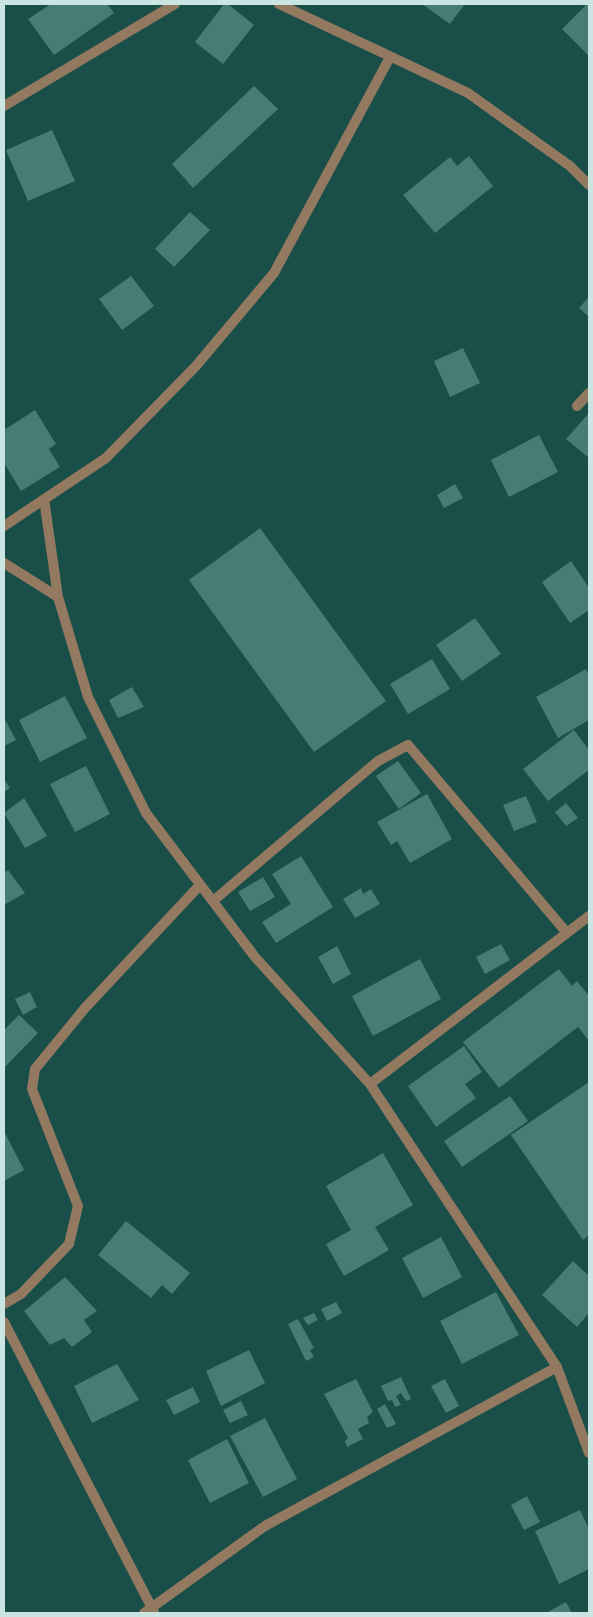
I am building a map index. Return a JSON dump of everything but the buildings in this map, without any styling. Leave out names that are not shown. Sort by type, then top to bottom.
[{"type":"street","points":[[4,106],[175,4]]},
{"type":"street","points":[[279,4],[468,93],[570,166],[589,185]]},
{"type":"street","points":[[4,526],[106,458],[196,366],[274,272],[390,57]]},
{"type":"street","points":[[577,406],[589,393]]},
{"type":"street","points":[[44,499],[58,597],[88,697],[146,813],[255,957],[370,1084],[556,1367],[589,1453]]},
{"type":"street","points":[[4,563],[58,597]]},
{"type":"street","points":[[213,901],[378,761],[408,745],[567,933]]},
{"type":"street","points":[[4,1304],[21,1294],[70,1244],[78,1206],[32,1089],[35,1069],[85,1008],[200,885]]},
{"type":"street","points":[[370,1084],[589,916]]},
{"type":"street","points":[[4,1322],[150,1611],[265,1526],[556,1367]]}]
